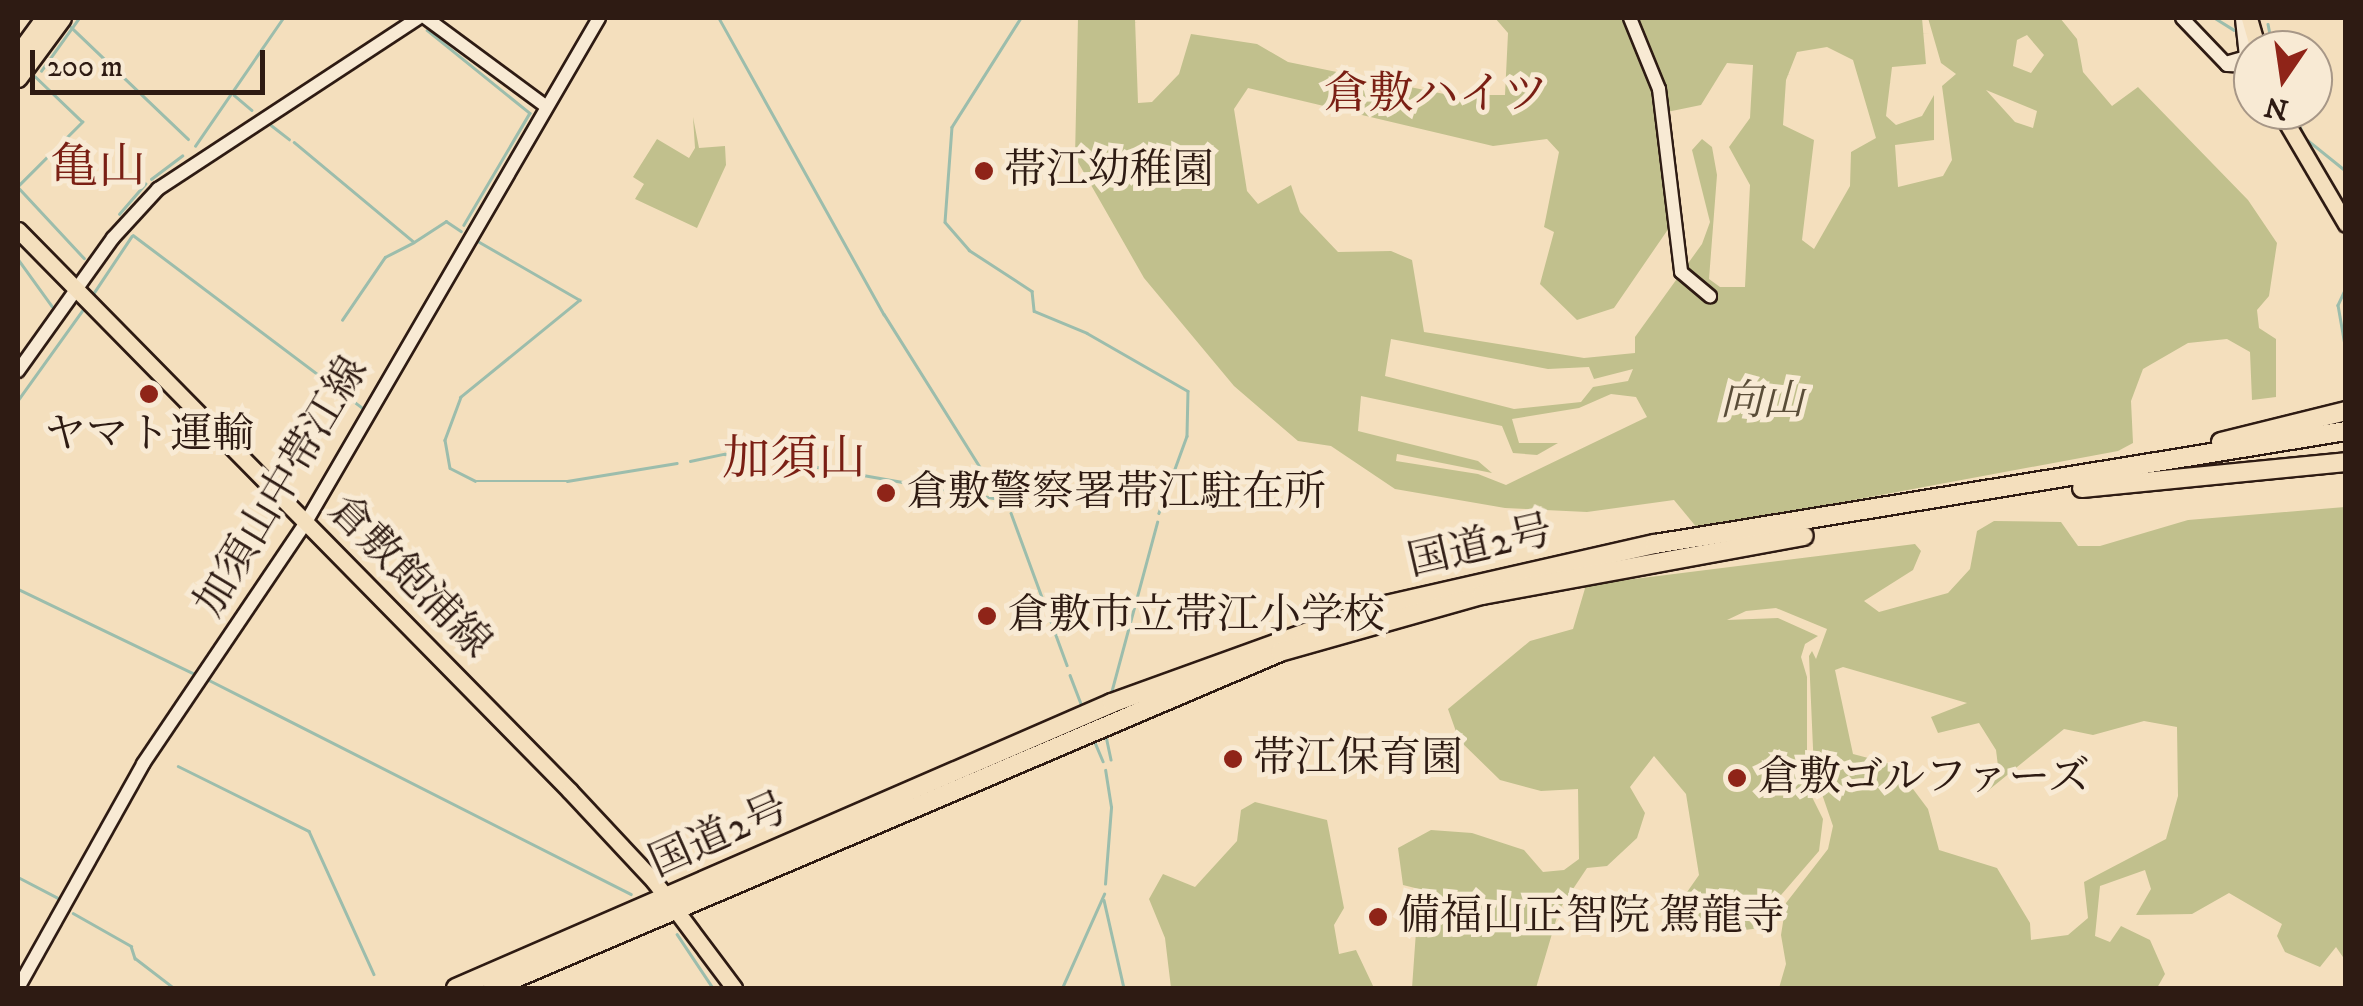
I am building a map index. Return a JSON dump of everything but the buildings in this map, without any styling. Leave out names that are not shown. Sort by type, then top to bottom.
[{"type":"highway","points":[[18,56],[46,18]]},
{"type":"highway","points":[[18,78],[62,18]]},
{"type":"highway","points":[[2086,482],[2346,410]]},
{"type":"highway","name":"国道2号","points":[[2086,482],[2346,431]]},
{"type":"highway","name":"国道2号","points":[[492,988],[672,903],[1204,666],[1377,607],[1654,544],[2346,443]]},
{"type":"highway","points":[[2086,482],[2346,462]]},
{"type":"highway","name":"国道2号","points":[[456,988],[672,903]]},
{"type":"main road","points":[[18,371],[158,188],[418,18]]},
{"type":"main road","points":[[426,18],[544,105]]},
{"type":"main road","name":"加須山中帯江線","points":[[18,988],[143,764],[306,522],[544,105],[599,18]]},
{"type":"main road","points":[[1630,18],[1658,88],[1681,272],[1710,296]]},
{"type":"main road","points":[[2182,18],[2233,68]]},
{"type":"main road","points":[[2221,60],[2240,63],[2246,56],[2248,18]]},
{"type":"main road","points":[[2291,130],[2346,224]]},
{"type":"main road","name":"倉敷飽浦線","points":[[18,230],[306,522],[672,903],[734,988]]},
{"type":"green space","name":"向山","points":[[1078,18],[1153,18],[1135,19],[1138,103],[1152,102],[1179,74],[1191,34],[1257,44],[1288,62],[1449,95],[1505,95],[1508,33],[1495,18],[1922,18],[1926,64],[1892,67],[1886,116],[1896,125],[1922,116],[1934,95],[1934,140],[1895,145],[1898,187],[1943,176],[1952,160],[1942,86],[1956,74],[1941,63],[1928,18],[2060,18],[2077,39],[2083,72],[2112,106],[2138,87],[2248,200],[2277,243],[2269,296],[2257,310],[2259,328],[2276,339],[2276,397],[2252,400],[2250,352],[2227,339],[2188,343],[2143,369],[2131,401],[2133,443],[2118,451],[1698,529],[1674,500],[1587,512],[1505,508],[1395,489],[1331,446],[1298,441],[1234,386],[1144,278],[1075,157]],"holes":[[[2027,35],[2044,55],[2031,73],[2013,66],[2017,40]],[[1827,47],[1853,60],[1876,138],[1851,152],[1850,186],[1814,249],[1802,240],[1814,140],[1783,125],[1786,80],[1797,52]],[[1727,63],[1753,65],[1750,118],[1729,147],[1750,185],[1745,287],[1720,287],[1709,279],[1717,175],[1712,147],[1702,139],[1692,150],[1710,222],[1702,244],[1635,337],[1635,353],[1584,358],[1424,332],[1412,260],[1391,251],[1338,252],[1300,212],[1291,185],[1258,204],[1247,191],[1234,109],[1248,88],[1493,146],[1547,139],[1559,152],[1544,227],[1554,232],[1540,284],[1577,320],[1614,308],[1671,225],[1667,112],[1701,105]],[[1986,90],[2037,111],[2033,128],[2015,122]],[[1391,339],[1548,369],[1589,367],[1594,379],[1633,369],[1628,381],[1593,387],[1581,402],[1514,409],[1385,376]],[[1611,394],[1636,397],[1647,417],[1506,485],[1478,474],[1396,461],[1397,454],[1492,473],[1478,461],[1358,431],[1361,396],[1502,426],[1513,453],[1537,455],[1558,443],[1519,443],[1512,419],[1579,408]]]},
{"type":"green space","points":[[693,117],[699,148],[725,146],[726,165],[697,228],[635,199],[644,184],[633,177],[657,139],[689,158],[695,148]]},
{"type":"green space","name":"向山","points":[[2345,507],[2345,960],[2336,947],[2320,967],[2285,952],[2277,936],[2282,924],[2229,893],[2192,914],[2136,915],[2151,889],[2145,870],[2100,886],[2095,936],[2110,942],[2121,926],[2150,940],[2165,974],[2157,988],[1779,988],[1786,964],[1781,935],[1786,903],[1828,849],[1833,826],[1814,771],[1809,656],[1812,651],[1816,659],[1827,629],[1776,608],[1746,611],[1727,620],[1778,618],[1818,636],[1805,644],[1801,657],[1807,677],[1807,787],[1823,819],[1819,851],[1769,909],[1769,927],[1728,932],[1671,915],[1699,875],[1686,794],[1654,756],[1630,787],[1645,813],[1637,838],[1607,866],[1587,868],[1559,910],[1536,988],[1412,988],[1419,889],[1403,885],[1398,848],[1431,830],[1472,833],[1524,850],[1543,872],[1564,870],[1579,859],[1578,789],[1541,791],[1500,780],[1459,740],[1448,709],[1530,641],[1573,629],[1586,585],[1915,544],[1921,551],[1913,570],[1864,601],[1879,612],[1948,593],[1970,569],[1977,531],[1994,521],[2061,522],[2078,546],[2100,546],[2188,520]],"holes":[[[1843,667],[1967,703],[1931,717],[1938,733],[1979,723],[1996,750],[1999,774],[1985,793],[2064,729],[2093,735],[2144,721],[2177,727],[2178,796],[2166,839],[2084,882],[2088,918],[2068,935],[2031,940],[2030,923],[1997,868],[1939,850],[1928,809],[1895,765],[1853,754],[1835,670]]]},
{"type":"green space","points":[[1255,802],[1327,820],[1344,908],[1334,925],[1339,954],[1356,950],[1374,988],[1171,988],[1165,938],[1149,899],[1163,874],[1195,887],[1237,841],[1241,810]]},
{"type":"waterway","points":[[41,71],[79,18]]},
{"type":"waterway","points":[[195,146],[283,18]]},
{"type":"waterway","points":[[719,18],[884,314],[1000,499]]},
{"type":"waterway","points":[[1021,18],[952,127],[945,222],[969,250],[1032,291],[1034,311],[1087,333],[1188,391],[1187,436],[1159,513]]},
{"type":"waterway","points":[[2215,18],[2234,30]]},
{"type":"waterway","points":[[2268,24],[2269,30]]},
{"type":"waterway","points":[[71,27],[188,139]]},
{"type":"waterway","points":[[427,30],[530,113],[464,225]]},
{"type":"waterway","points":[[18,186],[82,122],[35,77]]},
{"type":"waterway","points":[[234,95],[252,110]]},
{"type":"waterway","points":[[271,125],[289,139]]},
{"type":"waterway","points":[[2302,130],[2305,138],[2346,171]]},
{"type":"waterway","points":[[294,142],[414,242],[446,221],[461,231]]},
{"type":"waterway","points":[[151,179],[182,156]]},
{"type":"waterway","points":[[119,214],[145,184]]},
{"type":"waterway","points":[[18,187],[84,258]]},
{"type":"waterway","points":[[133,235],[364,409],[355,425]]},
{"type":"waterway","points":[[93,294],[131,237]]},
{"type":"waterway","points":[[476,240],[580,300],[461,397],[445,440],[450,468],[475,481],[567,481],[677,463]]},
{"type":"waterway","points":[[342,320],[385,257],[413,243]]},
{"type":"waterway","points":[[18,259],[52,306]]},
{"type":"waterway","points":[[2346,288],[2338,305],[2346,351]]},
{"type":"waterway","points":[[18,400],[84,308]]},
{"type":"waterway","points":[[690,461],[724,454],[777,460]]},
{"type":"waterway","points":[[789,462],[999,499]]},
{"type":"waterway","points":[[1011,513],[1067,665]]},
{"type":"waterway","points":[[1111,693],[1157,522]]},
{"type":"waterway","points":[[18,589],[195,674]]},
{"type":"waterway","points":[[1070,675],[1081,703]]},
{"type":"waterway","points":[[209,680],[631,894]]},
{"type":"waterway","points":[[1106,736],[1111,759]]},
{"type":"waterway","points":[[1094,740],[1103,761]]},
{"type":"waterway","points":[[178,766],[309,831],[374,974]]},
{"type":"waterway","points":[[1105,770],[1111,807],[1105,884]]},
{"type":"waterway","points":[[18,877],[62,900]]},
{"type":"waterway","points":[[1062,988],[1104,894]]},
{"type":"waterway","points":[[1104,900],[1124,988]]},
{"type":"waterway","points":[[73,913],[131,946],[135,958],[174,988]]},
{"type":"waterway","points":[[677,934],[713,988]]},
{"type":"place","name":"帯江幼稚園","points":[[984,171]]},
{"type":"place","name":"ヤマト運輸","points":[[149,394]]},
{"type":"place","name":"倉敷警察署帯江駐在所","points":[[886,493]]},
{"type":"place","name":"倉敷市立帯江小学校","points":[[987,616]]},
{"type":"place","name":"帯江保育園","points":[[1233,759]]},
{"type":"place","name":"倉敷ゴルファーズ","points":[[1737,778]]},
{"type":"place","name":"備福山正智院 駕龍寺","points":[[1378,917]]},
{"type":"district","name":"倉敷ハイツ","points":[[1436,96]]},
{"type":"district","name":"亀山","points":[[98,169]]},
{"type":"district","name":"加須山","points":[[794,461]]}]
